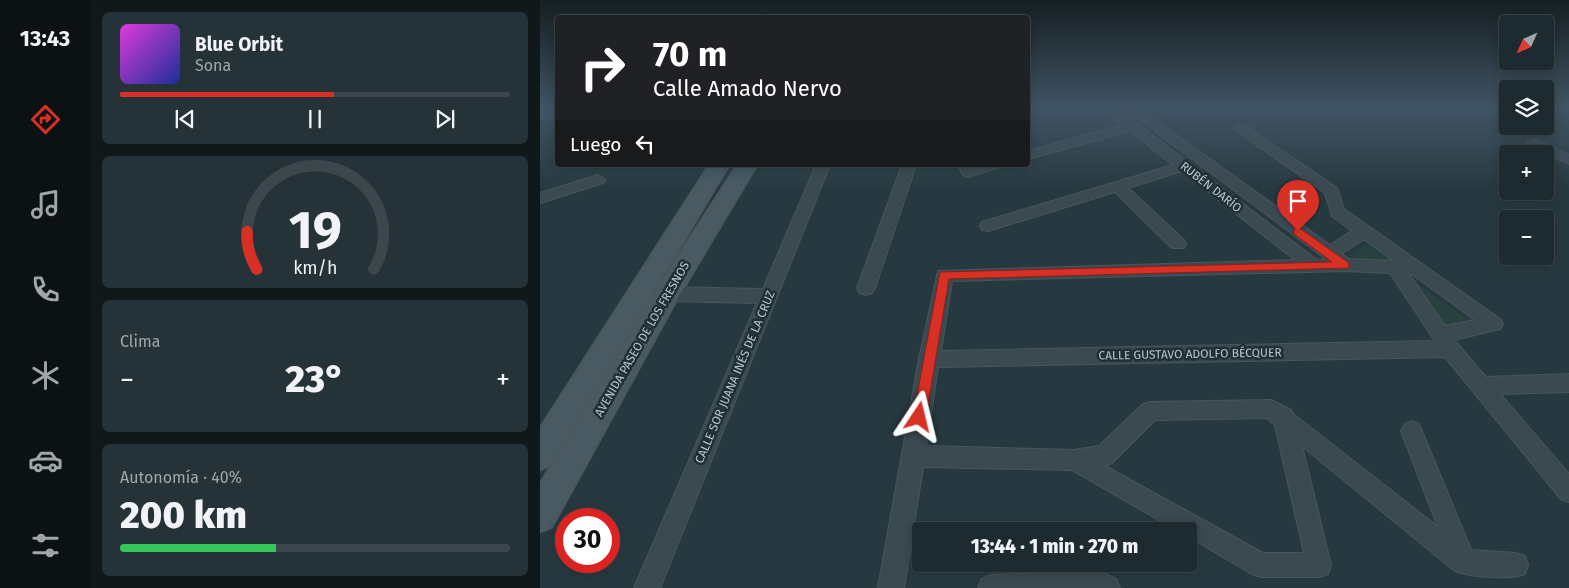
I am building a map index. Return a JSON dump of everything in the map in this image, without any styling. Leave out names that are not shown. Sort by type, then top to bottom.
[{"type":"street","points":[[1030,154],[1102,134]]},
{"type":"street","name":"RUBÉN DARÍO","points":[[1143,134],[1314,266]]},
{"type":"street","name":"RUBÉN DARÍO","points":[[1166,134],[1345,265]]},
{"type":"street","points":[[1249,134],[1332,191],[1337,212],[1494,324],[1445,342]]},
{"type":"street","points":[[1534,143],[1569,160]]},
{"type":"street","points":[[988,226],[1184,166]]},
{"type":"street","name":"AVENIDA PASEO DE LOS FRESNOS","points":[[540,455],[718,167]]},
{"type":"street","name":"AVENIDA PASEO DE LOS FRESNOS","points":[[540,515],[667,294],[746,167]]},
{"type":"street","name":"CALLE SOR JUANA INÉS DE LA CRUZ","points":[[647,588],[822,167]]},
{"type":"street","points":[[866,288],[908,167]]},
{"type":"street","points":[[965,167],[968,172],[985,167]]},
{"type":"street","points":[[540,198],[598,180]]},
{"type":"street","points":[[1117,186],[1178,244]]},
{"type":"street","points":[[1329,254],[1364,231]]},
{"type":"street","points":[[891,588],[944,275],[1345,265],[1415,268]]},
{"type":"street","points":[[657,266],[684,267]]},
{"type":"street","points":[[1395,267],[1445,342],[1569,491]]},
{"type":"street","points":[[667,294],[769,296]]},
{"type":"street","name":"CALLE GUSTAVO ADOLFO BÉCQUER","points":[[929,359],[1445,342]]},
{"type":"street","points":[[1480,386],[1569,383]]},
{"type":"street","points":[[913,456],[1074,460],[1104,456],[1150,411],[1271,409],[1464,562],[1516,565]]},
{"type":"street","points":[[1074,460],[1261,565],[1319,565],[1284,418]]},
{"type":"street","points":[[1412,431],[1464,562]]},
{"type":"street","points":[[991,588],[1099,583],[1107,588]]},
{"type":"green space","points":[[1370,242],[1398,264],[1348,256]]},
{"type":"green space","points":[[1407,282],[1417,283],[1476,326],[1443,330]]},
{"type":"route","points":[[919,417],[944,275],[1345,265],[1298,231]]}]
